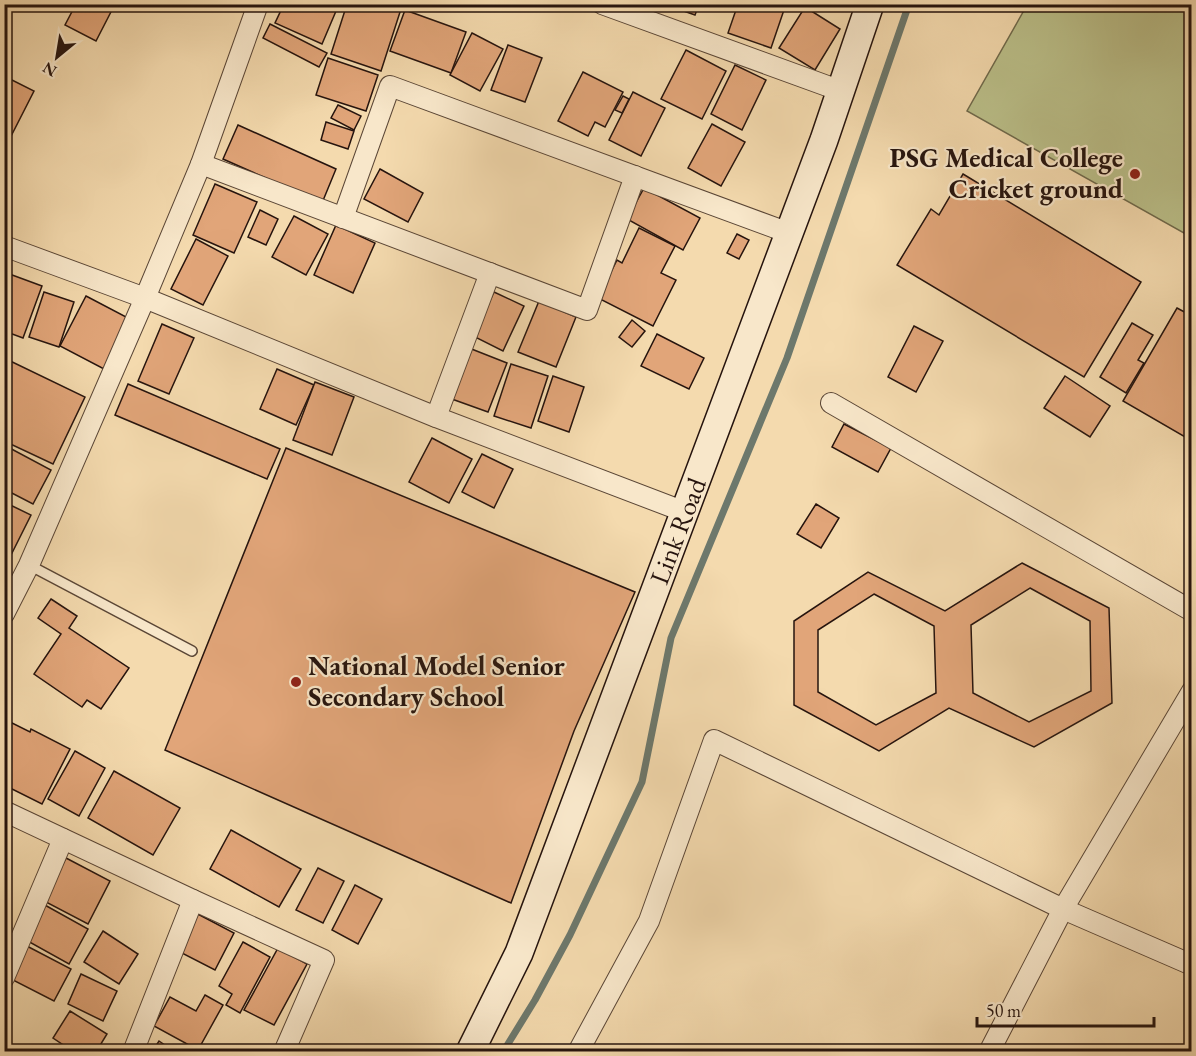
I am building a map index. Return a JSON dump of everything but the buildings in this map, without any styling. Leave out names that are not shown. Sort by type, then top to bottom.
[{"type":"street","points":[[4,614],[28,565],[145,298],[201,164],[258,4]]},
{"type":"street","points":[[602,4],[841,91]]},
{"type":"street","name":"Link Road","points":[[470,1052],[519,953],[789,233],[870,4]]},
{"type":"street","points":[[343,218],[390,86],[789,233]]},
{"type":"street","points":[[201,164],[587,310],[635,176]]},
{"type":"street","points":[[4,246],[145,298],[436,417],[685,512]]},
{"type":"street","points":[[436,417],[490,273]]},
{"type":"street","points":[[831,404],[1191,611]]},
{"type":"street","points":[[989,1052],[1063,909],[1191,691]]},
{"type":"street","points":[[578,1052],[649,921],[714,740],[1063,909],[1191,965]]},
{"type":"street","points":[[4,811],[324,960],[284,1052]]},
{"type":"street","points":[[4,978],[63,839]]},
{"type":"street","points":[[133,1052],[193,900]]},
{"type":"lane","points":[[28,565],[192,651]]},
{"type":"green space","name":"PSG Medical College Cricket ground","points":[[1027,5],[1191,5],[1191,237],[967,111]]},
{"type":"waterway","points":[[503,1052],[535,1000],[570,935],[642,782],[671,638],[787,358],[909,4]]},
{"type":"place","name":"PSG Medical College Cricket ground","points":[[1135,174]]},
{"type":"place","name":"National Model Senior Secondary School","points":[[296,682]]}]
